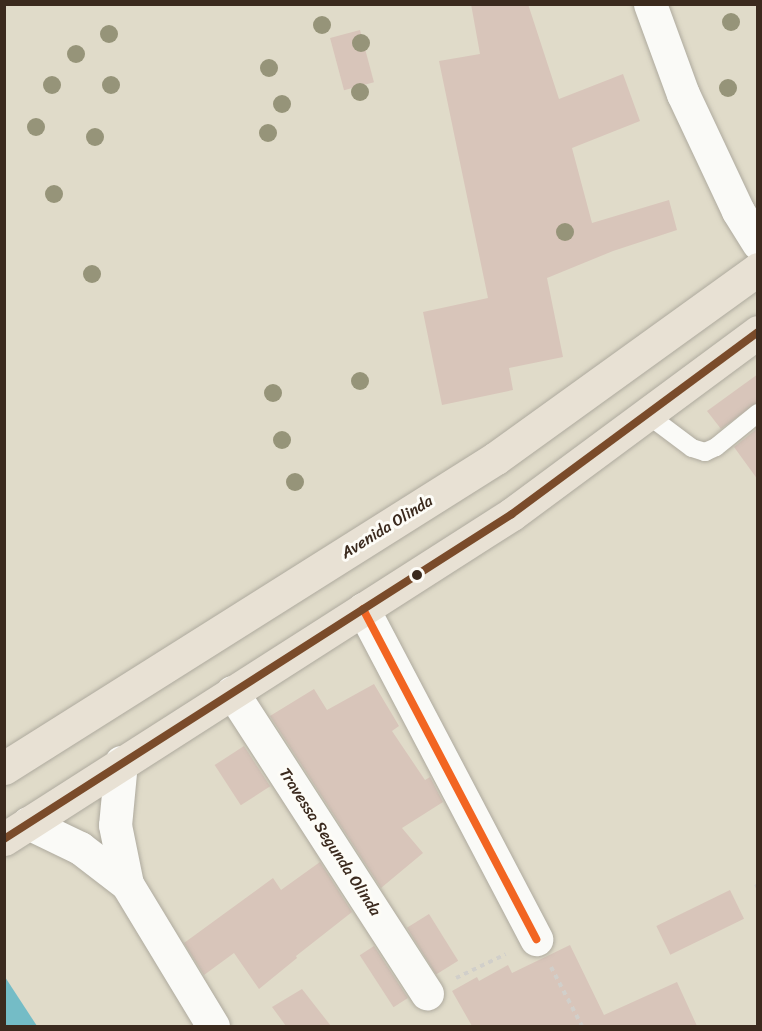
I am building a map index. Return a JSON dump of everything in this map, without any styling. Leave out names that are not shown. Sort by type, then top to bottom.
[{"type":"main road","name":"Avenida Olinda","points":[[4,768],[496,458],[758,268]]},
{"type":"main road","points":[[16,831],[512,514],[758,332]]},
{"type":"street","points":[[650,4],[683,94],[738,211],[758,243]]},
{"type":"street","points":[[363,609],[536,939]]},
{"type":"street","name":"Travessa Segunda Olinda","points":[[232,692],[427,993]]},
{"type":"street","points":[[121,762],[115,825],[127,884],[213,1026]]},
{"type":"street","points":[[16,831],[80,848],[127,884]]},
{"type":"lane","points":[[648,415],[692,448],[705,452],[716,447],[758,413]]},
{"type":"path","points":[[427,993],[536,939],[582,1026]]},
{"type":"water","points":[[5,977],[37,1026],[5,1026]]},
{"type":"building","points":[[471,4],[528,4],[559,99],[623,74],[640,121],[572,148],[592,223],[669,200],[677,230],[613,251],[547,278],[563,357],[509,368],[513,390],[442,405],[423,312],[488,298],[439,61],[480,54]]},
{"type":"building","points":[[360,30],[374,82],[344,90],[330,38]]},
{"type":"building","points":[[758,374],[758,402],[721,429],[707,411]]},
{"type":"building","points":[[758,428],[758,480],[734,447]]},
{"type":"building","points":[[374,684],[399,726],[392,731],[425,780],[430,777],[443,802],[402,828],[423,853],[381,888],[270,716],[314,689],[327,710]]},
{"type":"building","points":[[244,746],[270,786],[241,805],[215,765]]},
{"type":"building","points":[[320,862],[352,912],[296,956],[297,958],[259,989],[234,953],[204,975],[184,943],[273,878],[281,890]]},
{"type":"building","points":[[730,890],[744,919],[670,955],[656,926]]},
{"type":"building","points":[[429,914],[458,961],[436,974],[407,928]]},
{"type":"building","points":[[570,945],[604,1015],[677,982],[697,1026],[472,1026],[452,991],[477,977],[479,981],[508,965],[512,973]]},
{"type":"building","points":[[374,946],[408,998],[394,1007],[360,955]]},
{"type":"building","points":[[302,989],[331,1026],[286,1026],[272,1007]]},
{"type":"transit line","points":[[4,839],[512,514],[758,332]]},
{"type":"transit line","points":[[363,609],[536,939]]}]
